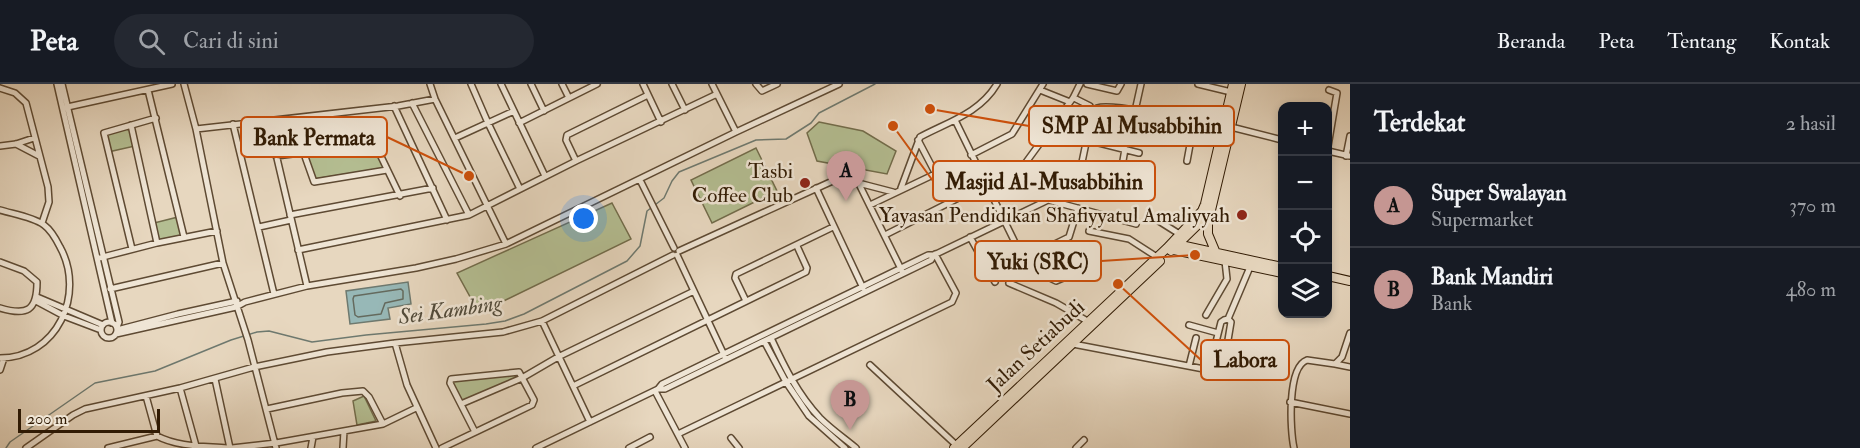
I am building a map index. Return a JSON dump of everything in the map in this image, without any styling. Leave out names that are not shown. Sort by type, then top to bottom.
[{"type":"main road","name":"Jalan Setiabudi","points":[[1176,243],[1206,204],[1241,84]]},
{"type":"main road","name":"Jalan Setiabudi","points":[[958,447],[1020,384],[1208,215],[1213,206],[1232,88]]},
{"type":"main road","points":[[1208,215],[1208,234],[1216,253]]},
{"type":"main road","points":[[1176,243],[1278,266]]},
{"type":"main road","points":[[1176,243],[1191,254]]},
{"type":"main road","points":[[1160,258],[1174,254],[1191,254],[1278,272]]},
{"type":"main road","name":"Jalan Setiabudi","points":[[958,447],[1073,344],[1160,258]]},
{"type":"main road","points":[[1332,277],[1350,283]]},
{"type":"main road","points":[[1332,281],[1350,283]]},
{"type":"street","points":[[57,84],[116,329]]},
{"type":"street","points":[[62,84],[64,108]]},
{"type":"street","points":[[64,108],[172,84]]},
{"type":"street","points":[[184,84],[196,129],[224,263],[248,340],[276,446]]},
{"type":"street","points":[[430,84],[435,99],[506,244]]},
{"type":"street","points":[[471,84],[520,189]]},
{"type":"street","points":[[501,84],[545,176]]},
{"type":"street","points":[[531,84],[544,111]]},
{"type":"street","points":[[562,84],[569,98]]},
{"type":"street","points":[[519,123],[597,84]]},
{"type":"street","points":[[643,84],[660,122]]},
{"type":"street","points":[[672,84],[685,110]]},
{"type":"street","points":[[712,84],[736,132]]},
{"type":"street","points":[[756,84],[761,91],[777,84]]},
{"type":"street","points":[[36,299],[102,328],[116,329],[245,302],[307,286],[456,259],[506,244],[839,84]]},
{"type":"street","points":[[901,188],[918,140],[977,107],[997,84]]},
{"type":"street","points":[[885,235],[1024,165],[1073,100],[1080,84]]},
{"type":"street","points":[[1087,84],[1117,92],[1121,84]]},
{"type":"street","points":[[1135,111],[1141,84]]},
{"type":"street","points":[[1198,84],[1232,88]]},
{"type":"street","points":[[971,155],[1012,134],[1041,87],[1090,106],[1135,111],[1278,139]]},
{"type":"street","points":[[0,88],[15,93],[26,103],[48,187],[49,202],[42,223]]},
{"type":"street","points":[[148,90],[183,237]]},
{"type":"street","points":[[1329,90],[1337,93],[1332,124]]},
{"type":"street","points":[[298,250],[468,215],[717,94]]},
{"type":"street","points":[[576,161],[566,140],[567,135],[648,95]]},
{"type":"street","points":[[196,129],[394,106],[435,99]]},
{"type":"street","points":[[412,103],[468,215]]},
{"type":"street","points":[[394,106],[447,220]]},
{"type":"street","points":[[1090,106],[1092,114],[1082,168],[1120,178]]},
{"type":"street","points":[[1092,114],[1100,107]]},
{"type":"street","points":[[455,138],[514,111]]},
{"type":"street","points":[[132,249],[103,135],[105,132],[156,118]]},
{"type":"street","points":[[268,120],[307,286]]},
{"type":"street","points":[[955,120],[1027,267],[1056,282],[1087,268]]},
{"type":"street","points":[[1187,160],[1194,123]]},
{"type":"street","points":[[233,124],[274,294]]},
{"type":"street","points":[[131,125],[157,243]]},
{"type":"street","points":[[1332,150],[1348,156],[1350,136]]},
{"type":"street","points":[[0,146],[34,138]]},
{"type":"street","points":[[918,140],[950,201]]},
{"type":"street","points":[[1086,140],[1139,153]]},
{"type":"street","points":[[16,144],[39,156]]},
{"type":"street","points":[[276,156],[375,144],[400,196]]},
{"type":"street","points":[[1117,192],[1125,149]]},
{"type":"street","points":[[303,151],[314,182],[387,170]]},
{"type":"street","points":[[870,205],[901,188],[935,174]]},
{"type":"street","points":[[26,448],[85,409],[180,388],[254,367],[327,352],[395,342],[503,332],[542,321],[676,253],[840,178],[893,192]]},
{"type":"street","points":[[640,180],[726,357]]},
{"type":"street","points":[[859,183],[902,271]]},
{"type":"street","points":[[536,448],[656,390],[662,384],[763,340],[902,271],[928,255],[934,255],[1048,200],[1063,184]]},
{"type":"street","points":[[259,227],[433,188]]},
{"type":"street","points":[[816,188],[864,290]]},
{"type":"street","points":[[1048,200],[1136,224]]},
{"type":"street","points":[[1024,259],[1069,237],[1078,208]]},
{"type":"street","points":[[0,210],[42,223],[55,237],[67,260],[71,293],[65,313],[55,330],[39,345],[24,353],[2,358],[0,370]]},
{"type":"street","points":[[1154,218],[1176,243]]},
{"type":"street","points":[[746,301],[735,278],[736,273],[833,228]]},
{"type":"street","points":[[100,258],[183,237],[218,231]]},
{"type":"street","points":[[1089,231],[1129,239],[1160,258]]},
{"type":"street","points":[[970,237],[995,282]]},
{"type":"street","points":[[573,386],[807,271],[797,246]]},
{"type":"street","points":[[678,434],[952,302],[956,293],[954,286],[934,255]]},
{"type":"street","points":[[100,258],[119,322],[112,338],[105,338],[102,328]]},
{"type":"street","points":[[1206,315],[1227,279],[1225,261]]},
{"type":"street","points":[[0,262],[24,271],[37,282],[36,299],[27,310],[19,312],[0,308]]},
{"type":"street","points":[[110,289],[224,263]]},
{"type":"street","points":[[1073,344],[1209,370],[1222,321],[1228,319],[1250,267]]},
{"type":"street","points":[[1009,283],[1056,303],[1089,322]]},
{"type":"street","points":[[461,404],[522,378],[558,357],[694,291]]},
{"type":"street","points":[[1228,319],[1231,322],[1228,340]]},
{"type":"street","points":[[542,321],[590,422]]},
{"type":"street","points":[[1189,325],[1218,333]]},
{"type":"street","points":[[1335,364],[1342,357],[1350,333]]},
{"type":"street","points":[[770,336],[789,380],[820,418],[855,448]]},
{"type":"street","points":[[1189,366],[1196,339]]},
{"type":"street","points":[[763,340],[809,416],[845,448]]},
{"type":"street","points":[[395,342],[401,367],[416,408],[436,448]]},
{"type":"street","points":[[1293,448],[1290,402],[1299,365],[1306,360],[1350,367]]},
{"type":"street","points":[[1212,361],[1246,370]]},
{"type":"street","points":[[870,365],[958,447]]},
{"type":"street","points":[[442,448],[475,432],[534,403],[518,372],[451,379],[450,383],[475,432]]},
{"type":"street","points":[[215,379],[230,448]]},
{"type":"street","points":[[180,388],[196,446]]},
{"type":"street","points":[[656,390],[685,448]]},
{"type":"street","points":[[267,409],[333,394],[363,391],[369,397],[383,424]]},
{"type":"street","points":[[146,396],[157,436]]},
{"type":"street","points":[[1290,402],[1350,414]]},
{"type":"street","points":[[108,448],[157,436],[164,440],[196,446],[230,448],[276,446],[312,436],[383,424],[416,408]]},
{"type":"street","points":[[343,448],[345,431]]},
{"type":"street","points":[[834,440],[839,434]]},
{"type":"street","points":[[311,448],[312,436]]},
{"type":"street","points":[[628,448],[650,437]]},
{"type":"street","points":[[731,438],[740,448]]},
{"type":"street","points":[[1076,448],[1084,440]]},
{"type":"green space","points":[[819,122],[863,131],[896,151],[887,174],[817,161],[807,133]]},
{"type":"green space","points":[[132,127],[135,146],[108,152],[104,134]]},
{"type":"green space","points":[[371,144],[384,168],[314,179],[305,152]]},
{"type":"green space","points":[[756,148],[777,191],[712,223],[691,180]]},
{"type":"green space","points":[[612,203],[631,239],[479,313],[457,273]]},
{"type":"green space","points":[[178,217],[182,236],[159,242],[154,223]]},
{"type":"green space","points":[[519,374],[521,378],[461,403],[451,380]]},
{"type":"green space","points":[[364,396],[376,421],[357,425],[353,401]]},
{"type":"water","points":[[408,282],[411,304],[388,308],[390,319],[350,324],[346,291]]},
{"type":"waterway","name":"Sei Kambing","points":[[6,448],[10,442],[95,383],[155,371],[231,340],[257,332],[269,331],[312,342],[486,324],[505,321],[524,314],[627,261],[640,246],[647,211],[664,198],[679,172],[756,140],[786,139],[811,123],[819,113],[875,84]]},
{"type":"place","name":"SMP Al Musabbihin","points":[[930,109]]},
{"type":"place","name":"Masjid Al-Musabbihin","points":[[893,126]]},
{"type":"place","name":"Bank Permata","points":[[469,176]]},
{"type":"place","name":"Tasbi Coffee Club","points":[[805,183]]},
{"type":"place","name":"Super Swalayan","points":[[846,201]]},
{"type":"place","name":"Yayasan Pendidikan Shafiyyatul Amaliyyah","points":[[1242,215]]},
{"type":"place","name":"Yuki (SRC)","points":[[1195,255]]},
{"type":"place","name":"Labora","points":[[1118,284]]},
{"type":"place","name":"Bank Mandiri","points":[[850,430]]}]
